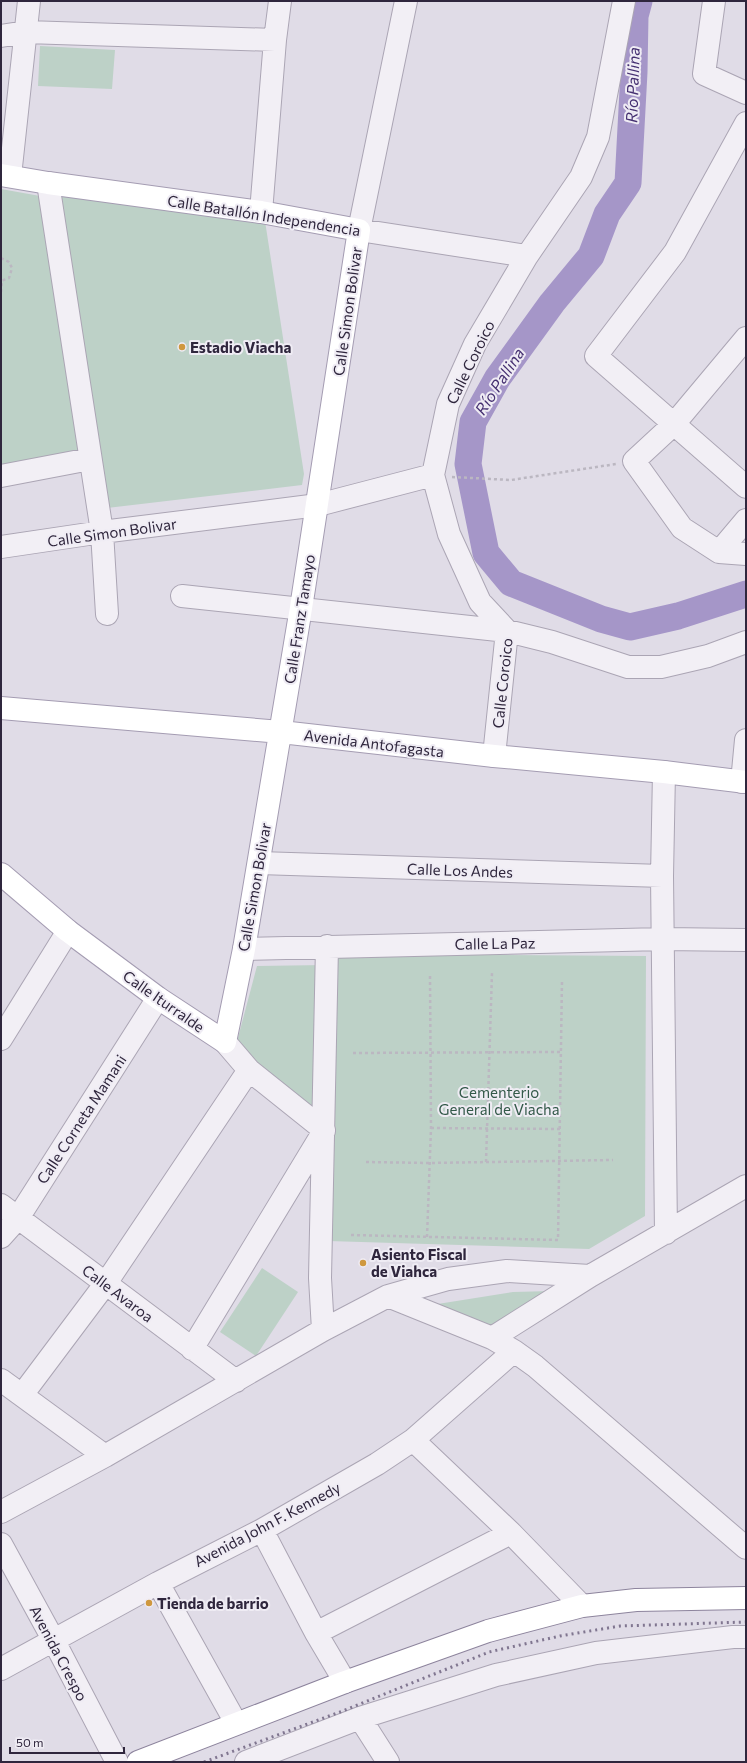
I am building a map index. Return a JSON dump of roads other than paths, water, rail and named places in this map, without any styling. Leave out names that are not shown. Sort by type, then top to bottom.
[{"type":"main road","name":"Calle Batallón Independencia","points":[[6,175],[48,183],[261,212],[359,230]]},
{"type":"main road","name":"Calle Simon Bolivar","points":[[318,505],[359,230]]},
{"type":"main road","name":"Calle Franz Tamayo","points":[[281,732],[318,505]]},
{"type":"main road","name":"Avenida Antofagasta","points":[[1,708],[281,732],[494,756],[664,772],[744,782]]},
{"type":"main road","name":"Calle Simon Bolivar","points":[[225,1042],[244,949],[281,732]]},
{"type":"main road","name":"Calle Iturralde","points":[[1,874],[68,931],[158,998],[225,1042]]},
{"type":"main road","points":[[138,1762],[345,1682],[488,1631],[582,1606],[636,1600],[746,1598]]},
{"type":"street","points":[[6,175],[29,1]]},
{"type":"street","points":[[261,212],[275,40],[280,1]]},
{"type":"street","name":"Calle Simon Bolivar","points":[[359,230],[406,1]]},
{"type":"street","name":"Calle Coroico","points":[[494,756],[507,631],[480,602],[449,534],[442,476],[448,404],[475,344],[527,256],[581,176],[598,137],[624,1]]},
{"type":"street","points":[[714,1],[704,74],[746,93]]},
{"type":"street","points":[[1,36],[26,32],[275,40]]},
{"type":"street","points":[[746,123],[675,252],[596,356],[746,487]]},
{"type":"street","points":[[48,183],[102,532],[107,614]]},
{"type":"street","name":"Calle Batallón Independencia","points":[[359,230],[527,256]]},
{"type":"street","points":[[746,338],[674,424],[634,461],[682,528],[719,552],[746,554]]},
{"type":"street","points":[[1,476],[90,459]]},
{"type":"street","name":"Calle Simon Bolivar","points":[[1,547],[102,532],[318,505],[442,476]]},
{"type":"street","points":[[719,552],[746,520]]},
{"type":"street","points":[[182,596],[507,631],[552,642],[628,667],[661,667],[708,656],[746,642]]},
{"type":"street","points":[[744,782],[746,740]]},
{"type":"street","points":[[664,772],[662,876],[666,1233]]},
{"type":"street","name":"Calle Los Andes","points":[[259,863],[662,876]]},
{"type":"street","points":[[1,1039],[68,931]]},
{"type":"street","name":"Calle La Paz","points":[[244,949],[663,939],[746,940]]},
{"type":"street","points":[[323,1330],[320,1278],[328,946]]},
{"type":"street","name":"Calle Corneta Mamani","points":[[1,1237],[18,1218],[158,998]]},
{"type":"street","name":"Calle Iturralde","points":[[225,1042],[249,1070],[324,1130]]},
{"type":"street","points":[[22,1395],[106,1283],[249,1070]]},
{"type":"street","points":[[192,1349],[324,1130]]},
{"type":"street","points":[[492,1338],[590,1276],[746,1186]]},
{"type":"street","name":"Calle Avaroa","points":[[1,1204],[236,1381]]},
{"type":"street","points":[[1,1512],[105,1456],[323,1330],[388,1296],[448,1279],[507,1271],[590,1276]]},
{"type":"street","points":[[388,1296],[492,1338],[514,1350],[535,1366],[746,1548]]},
{"type":"street","name":"Avenida John F. Kennedy","points":[[1,1670],[158,1583],[262,1530],[377,1464],[413,1440],[479,1383],[514,1350]]},
{"type":"street","points":[[1,1380],[105,1456]]},
{"type":"street","points":[[413,1440],[512,1533],[582,1606]]},
{"type":"street","points":[[262,1530],[316,1633],[345,1682]]},
{"type":"street","points":[[316,1633],[512,1533]]},
{"type":"street","name":"Avenida Crespo","points":[[1,1544],[54,1641],[117,1762]]},
{"type":"street","points":[[158,1583],[236,1723]]},
{"type":"street","points":[[246,1762],[360,1718],[496,1675],[596,1653],[733,1637],[746,1637]]},
{"type":"street","points":[[360,1718],[388,1762]]},
{"type":"waterway","name":"Río Pallina","points":[[639,1],[635,16],[634,72],[628,183],[607,214],[591,256],[552,303],[497,379],[473,422],[468,464],[486,553],[511,583],[601,619],[630,627],[678,616],[746,594]]},
{"type":"railway","points":[[204,1762],[340,1712],[489,1652],[560,1636],[620,1626],[746,1622]]},
{"type":"place","name":"Estadio Viacha","points":[[182,347]]},
{"type":"place","name":"Asiento Fiscal de Viahca","points":[[363,1263]]},
{"type":"place","name":"Tienda de barrio","points":[[149,1603]]},
{"type":"park label","name":"Cementerio General de Viacha","points":[[499,1100]]}]
